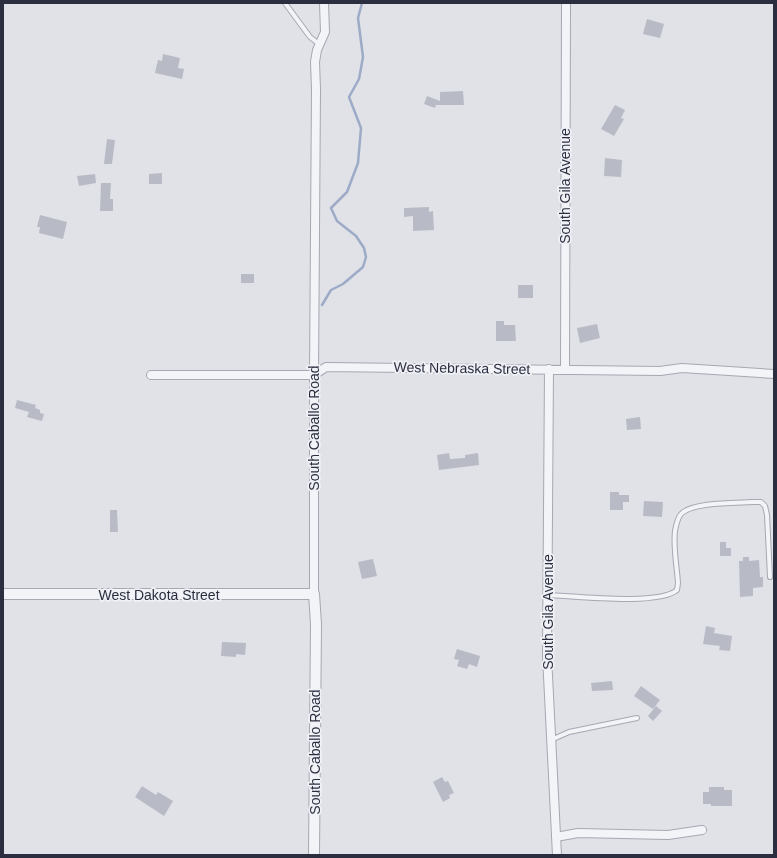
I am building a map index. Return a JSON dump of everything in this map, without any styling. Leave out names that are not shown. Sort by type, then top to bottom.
[{"type":"street","name":"South Caballo Road","points":[[314,855],[316,624],[314,594],[315,62],[319,44],[325,32],[324,3]]},
{"type":"street","name":"South Gila Avenue","points":[[565,369],[566,3]]},
{"type":"street","name":"West Nebraska Street","points":[[151,375],[314,375],[326,367],[660,371],[682,368],[774,374]]},
{"type":"street","name":"South Gila Avenue","points":[[549,369],[547,656],[550,740],[557,855]]},
{"type":"street","name":"West Dakota Street","points":[[3,594],[314,594]]},
{"type":"street","points":[[556,837],[578,834],[668,835],[702,830]]},
{"type":"lane","points":[[285,3],[310,37],[319,44]]},
{"type":"lane","points":[[548,595],[630,598],[668,596],[677,590],[678,584],[675,533],[677,520],[681,514],[688,509],[698,507],[752,502],[761,502],[765,506],[767,515],[770,577]]},
{"type":"lane","points":[[550,740],[569,732],[637,718]]},
{"type":"building","points":[[647,19],[664,24],[660,38],[643,34]]},
{"type":"building","points":[[163,54],[180,58],[178,68],[184,69],[182,79],[155,73],[158,60],[162,61]]},
{"type":"building","points":[[463,91],[464,105],[436,105],[435,108],[424,104],[427,96],[440,101],[440,92]]},
{"type":"building","points":[[615,105],[625,110],[621,118],[624,119],[614,136],[601,129]]},
{"type":"building","points":[[107,139],[115,140],[112,164],[104,164]]},
{"type":"building","points":[[605,158],[622,160],[621,177],[604,176]]},
{"type":"building","points":[[162,173],[162,184],[149,184],[149,174]]},
{"type":"building","points":[[95,174],[96,183],[79,186],[77,176]]},
{"type":"building","points":[[101,183],[111,183],[110,199],[113,199],[113,211],[100,211]]},
{"type":"building","points":[[429,207],[429,212],[433,211],[434,230],[413,231],[413,216],[404,217],[404,208]]},
{"type":"building","points":[[40,215],[67,222],[63,239],[39,233],[40,227],[37,227]]},
{"type":"building","points":[[241,274],[254,274],[254,283],[241,283]]},
{"type":"building","points":[[518,285],[533,285],[533,298],[518,298]]},
{"type":"building","points":[[496,321],[504,321],[504,325],[515,325],[516,341],[496,341]]},
{"type":"building","points":[[597,324],[600,338],[580,343],[577,328]]},
{"type":"building","points":[[17,400],[36,405],[35,408],[40,410],[40,413],[44,414],[42,421],[27,417],[29,412],[15,408]]},
{"type":"building","points":[[640,417],[641,429],[627,430],[626,419]]},
{"type":"building","points":[[449,453],[450,459],[465,458],[465,455],[478,453],[479,465],[439,470],[437,455]]},
{"type":"building","points":[[610,492],[619,492],[619,495],[629,495],[629,502],[623,502],[623,510],[610,510]]},
{"type":"building","points":[[644,501],[663,502],[662,517],[643,516]]},
{"type":"building","points":[[110,510],[117,510],[118,532],[110,532]]},
{"type":"building","points":[[720,542],[726,542],[726,548],[731,548],[731,556],[720,556]]},
{"type":"building","points":[[743,557],[749,557],[749,561],[759,560],[760,577],[763,577],[763,587],[753,588],[753,596],[740,597],[739,561],[743,561]]},
{"type":"building","points":[[373,559],[377,576],[362,579],[358,562]]},
{"type":"building","points":[[706,626],[715,628],[714,633],[732,636],[730,651],[719,650],[720,646],[703,644]]},
{"type":"building","points":[[222,642],[246,643],[245,655],[236,654],[236,657],[221,656]]},
{"type":"building","points":[[457,649],[480,656],[477,667],[469,664],[467,669],[457,666],[459,660],[454,659]]},
{"type":"building","points":[[612,681],[613,690],[592,691],[591,683]]},
{"type":"building","points":[[641,686],[660,700],[653,709],[634,696]]},
{"type":"building","points":[[656,706],[662,711],[653,721],[648,716]]},
{"type":"building","points":[[442,777],[445,782],[448,781],[454,793],[449,795],[450,798],[443,802],[433,782]]},
{"type":"building","points":[[142,786],[156,795],[158,792],[173,801],[164,816],[135,797]]},
{"type":"building","points":[[709,787],[724,787],[724,790],[732,790],[732,806],[711,806],[711,804],[703,804],[703,792],[709,792]]},
{"type":"waterway","points":[[322,305],[331,290],[343,284],[363,267],[366,257],[364,248],[356,236],[337,221],[331,208],[347,192],[358,163],[361,128],[349,97],[359,79],[363,57],[358,18],[362,3]]}]
